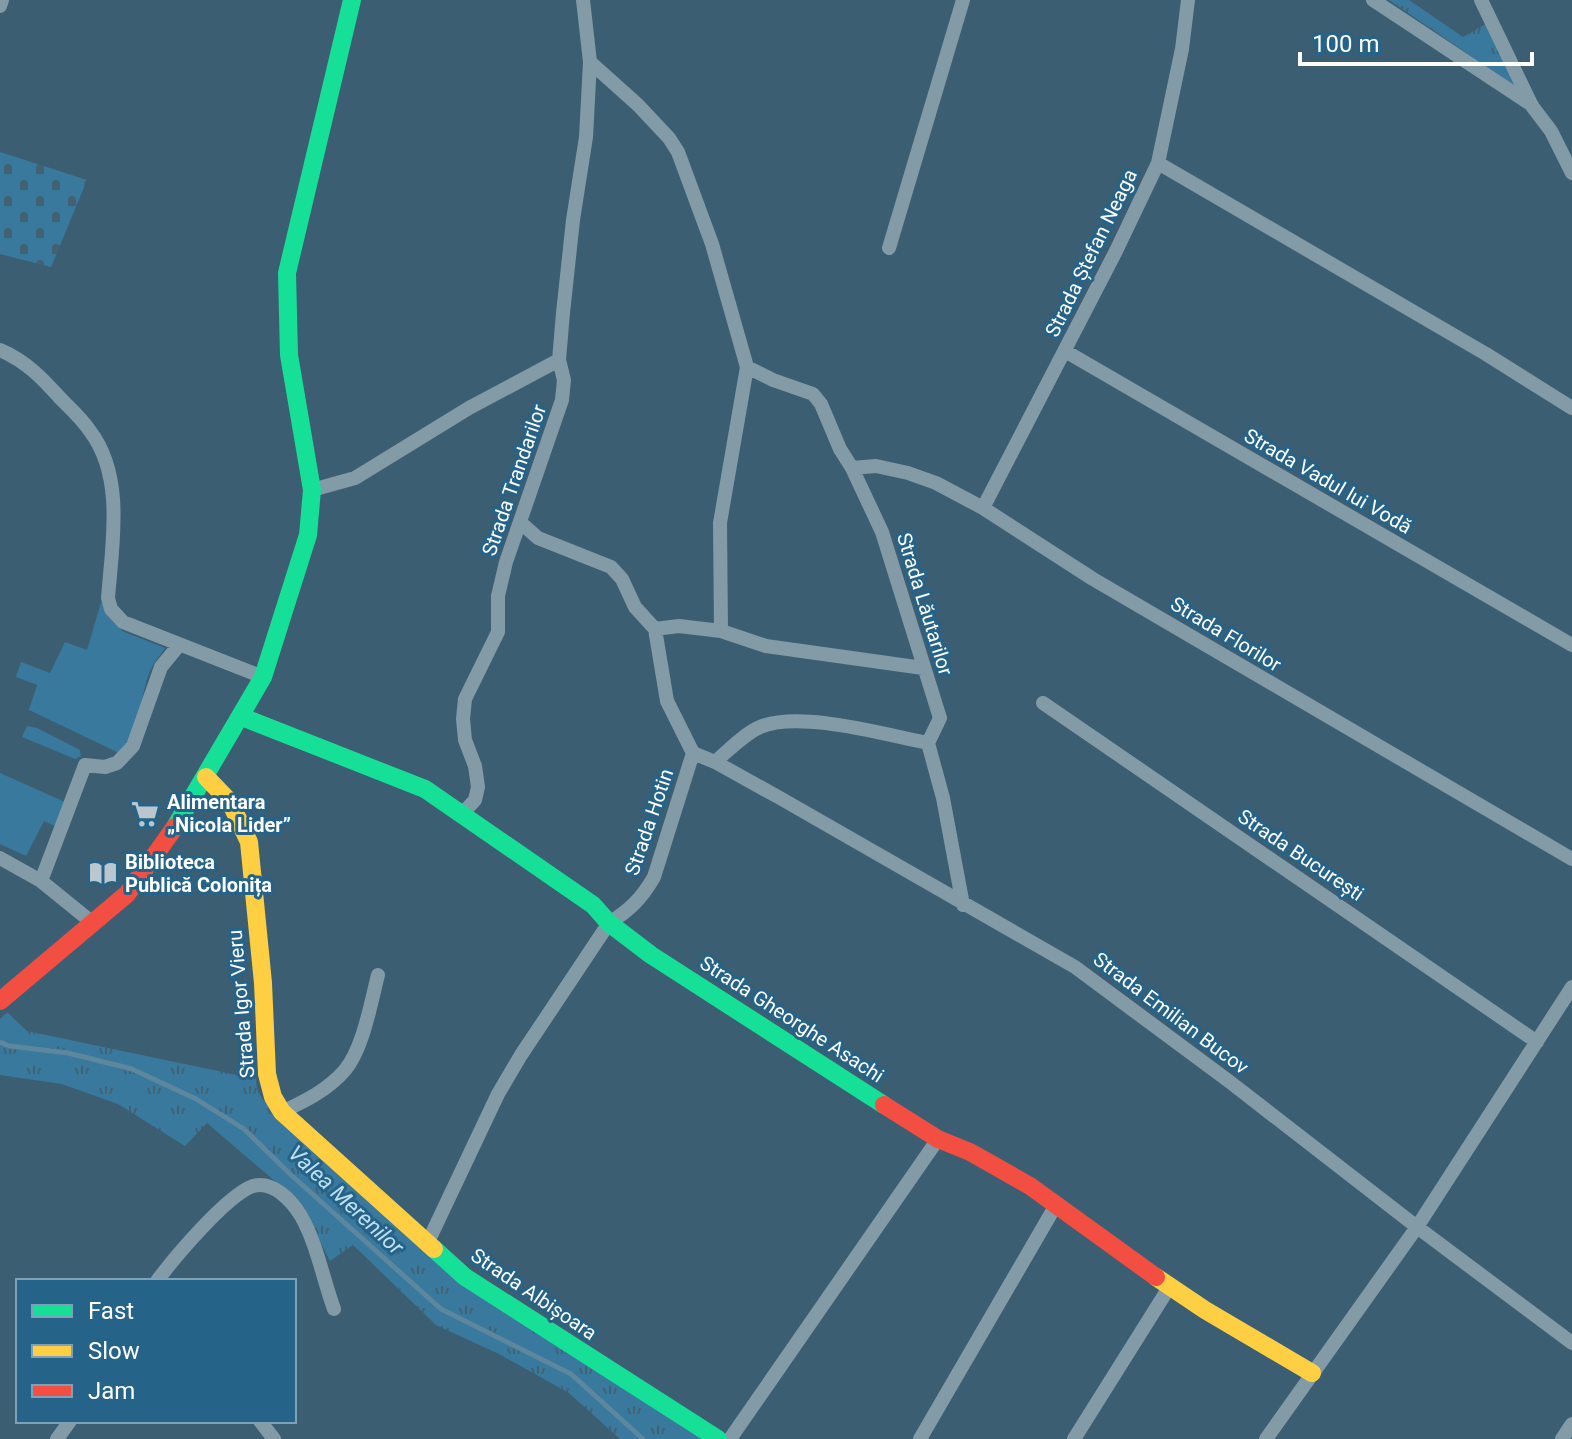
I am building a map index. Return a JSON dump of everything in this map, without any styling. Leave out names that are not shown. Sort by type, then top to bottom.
[{"type":"street","points":[[0,6],[2,0]]},
{"type":"street","points":[[0,1001],[127,894],[169,837],[263,677],[308,535],[312,490],[288,368],[284,312],[287,273],[352,0]]},
{"type":"street","name":"Strada Trandarilor","points":[[462,814],[475,800],[478,787],[475,766],[465,740],[465,699],[498,632],[498,596],[506,562],[562,400],[564,380],[559,360],[573,220],[586,137],[590,62],[583,0]]},
{"type":"street","points":[[889,248],[963,0]]},
{"type":"street","name":"Strada Ștefan Neaga","points":[[983,508],[1158,163],[1182,49],[1188,0]]},
{"type":"street","points":[[1373,0],[1532,106]]},
{"type":"street","points":[[1481,0],[1532,106],[1551,131],[1572,173]]},
{"type":"street","points":[[590,62],[638,105],[678,152],[712,244],[747,367],[720,523],[721,631]]},
{"type":"street","points":[[1158,163],[1486,354],[1572,408]]},
{"type":"street","points":[[0,350],[20,359],[41,377],[92,433],[101,453],[107,469],[114,522],[108,598],[111,609],[123,622],[263,677]]},
{"type":"street","name":"Strada Vadul lui Vodă","points":[[1065,351],[1572,645]]},
{"type":"street","points":[[312,490],[355,478],[469,408],[559,360]]},
{"type":"street","name":"Strada Lăutarilor","points":[[747,367],[813,394],[821,404],[882,532],[940,718],[928,743],[943,798],[963,905]]},
{"type":"street","name":"Strada Florilor","points":[[852,468],[876,466],[908,473],[936,483],[983,508],[1093,579],[1572,859]]},
{"type":"street","name":"Strada Hotin","points":[[427,1244],[498,1094],[521,1055],[609,923],[631,909],[654,877],[693,753],[667,701],[655,629],[635,607],[622,579],[611,567],[538,538],[521,523]]},
{"type":"street","points":[[655,629],[679,626],[721,631],[766,646],[923,668]]},
{"type":"street","points":[[41,881],[85,765],[105,767],[117,763],[133,746],[161,667],[179,645]]},
{"type":"street","name":"Strada București","points":[[1043,703],[1537,1042]]},
{"type":"street","name":"Strada Gheorghe Asachi","points":[[242,717],[425,789],[593,905],[609,923],[651,955],[938,1139],[972,1152],[1056,1205],[1170,1286],[1312,1373]]},
{"type":"street","points":[[715,762],[759,727],[783,721],[846,727],[928,743]]},
{"type":"street","name":"Strada Emilian Bucov","points":[[693,753],[715,762],[1075,967],[1572,1343]]},
{"type":"street","name":"Strada Igor Vieru","points":[[206,777],[230,802],[249,842],[263,983],[267,1074],[277,1105]]},
{"type":"street","points":[[0,858],[41,881],[94,924]]},
{"type":"street","points":[[277,1105],[315,1096],[346,1069],[359,1042],[378,975]]},
{"type":"street","points":[[1266,1439],[1417,1227],[1572,987]]},
{"type":"street","name":"Strada Albișoara","points":[[277,1105],[465,1277],[718,1439]]},
{"type":"street","points":[[730,1439],[938,1139]]},
{"type":"street","points":[[159,1279],[206,1224],[241,1193],[254,1186],[265,1185],[288,1198],[301,1217],[312,1239],[334,1309]]},
{"type":"street","points":[[920,1439],[1056,1205]]},
{"type":"street","points":[[1074,1439],[1170,1286]]},
{"type":"street","points":[[262,1423],[274,1439]]},
{"type":"street","points":[[1562,1439],[1572,1424]]},
{"type":"green space","points":[[1389,0],[1409,0],[1463,37],[1486,24],[1515,86]]},
{"type":"green space","points":[[0,152],[87,180],[51,267],[0,254]]},
{"type":"green space","points":[[101,602],[122,631],[165,648],[149,672],[132,739],[119,753],[29,710],[37,685],[16,677],[21,662],[50,673],[65,642],[87,650]]},
{"type":"green space","points":[[27,726],[80,750],[81,756],[75,759],[22,737]]},
{"type":"green space","points":[[0,773],[65,802],[55,826],[44,821],[26,856],[0,844]]},
{"type":"green space","points":[[7,1012],[27,1031],[256,1079],[261,1096],[281,1119],[449,1273],[707,1439],[620,1439],[569,1393],[499,1354],[436,1325],[353,1245],[330,1261],[308,1218],[290,1194],[207,1123],[185,1146],[118,1104],[62,1084],[0,1075],[0,1019]]},
{"type":"waterway","name":"Valea Merenilor","points":[[0,1042],[9,1046],[68,1053],[132,1069],[196,1099],[244,1129],[441,1309],[571,1374],[643,1439]]},
{"type":"traffic: fast","points":[[175,827],[263,677],[308,535],[312,490],[289,355],[287,273],[352,0]]},
{"type":"traffic: fast","points":[[242,717],[425,789],[593,905],[609,923],[651,955],[884,1105]]},
{"type":"traffic: fast","points":[[434,1249],[465,1277],[718,1439]]},
{"type":"traffic: slow","points":[[206,777],[230,802],[249,842],[263,983],[267,1074],[273,1097],[282,1112],[434,1249]]},
{"type":"traffic: slow","points":[[1156,1277],[1205,1310],[1312,1373]]},
{"type":"traffic: jam","points":[[0,1001],[127,894],[175,827]]},
{"type":"traffic: jam","points":[[884,1105],[938,1139],[970,1152],[1030,1186],[1156,1277]]},
{"type":"place","name":"Alimentara „Nicola Lider”","points":[[145,814]]},
{"type":"place","name":"Biblioteca Publică Colonița","points":[[103,873]]}]
